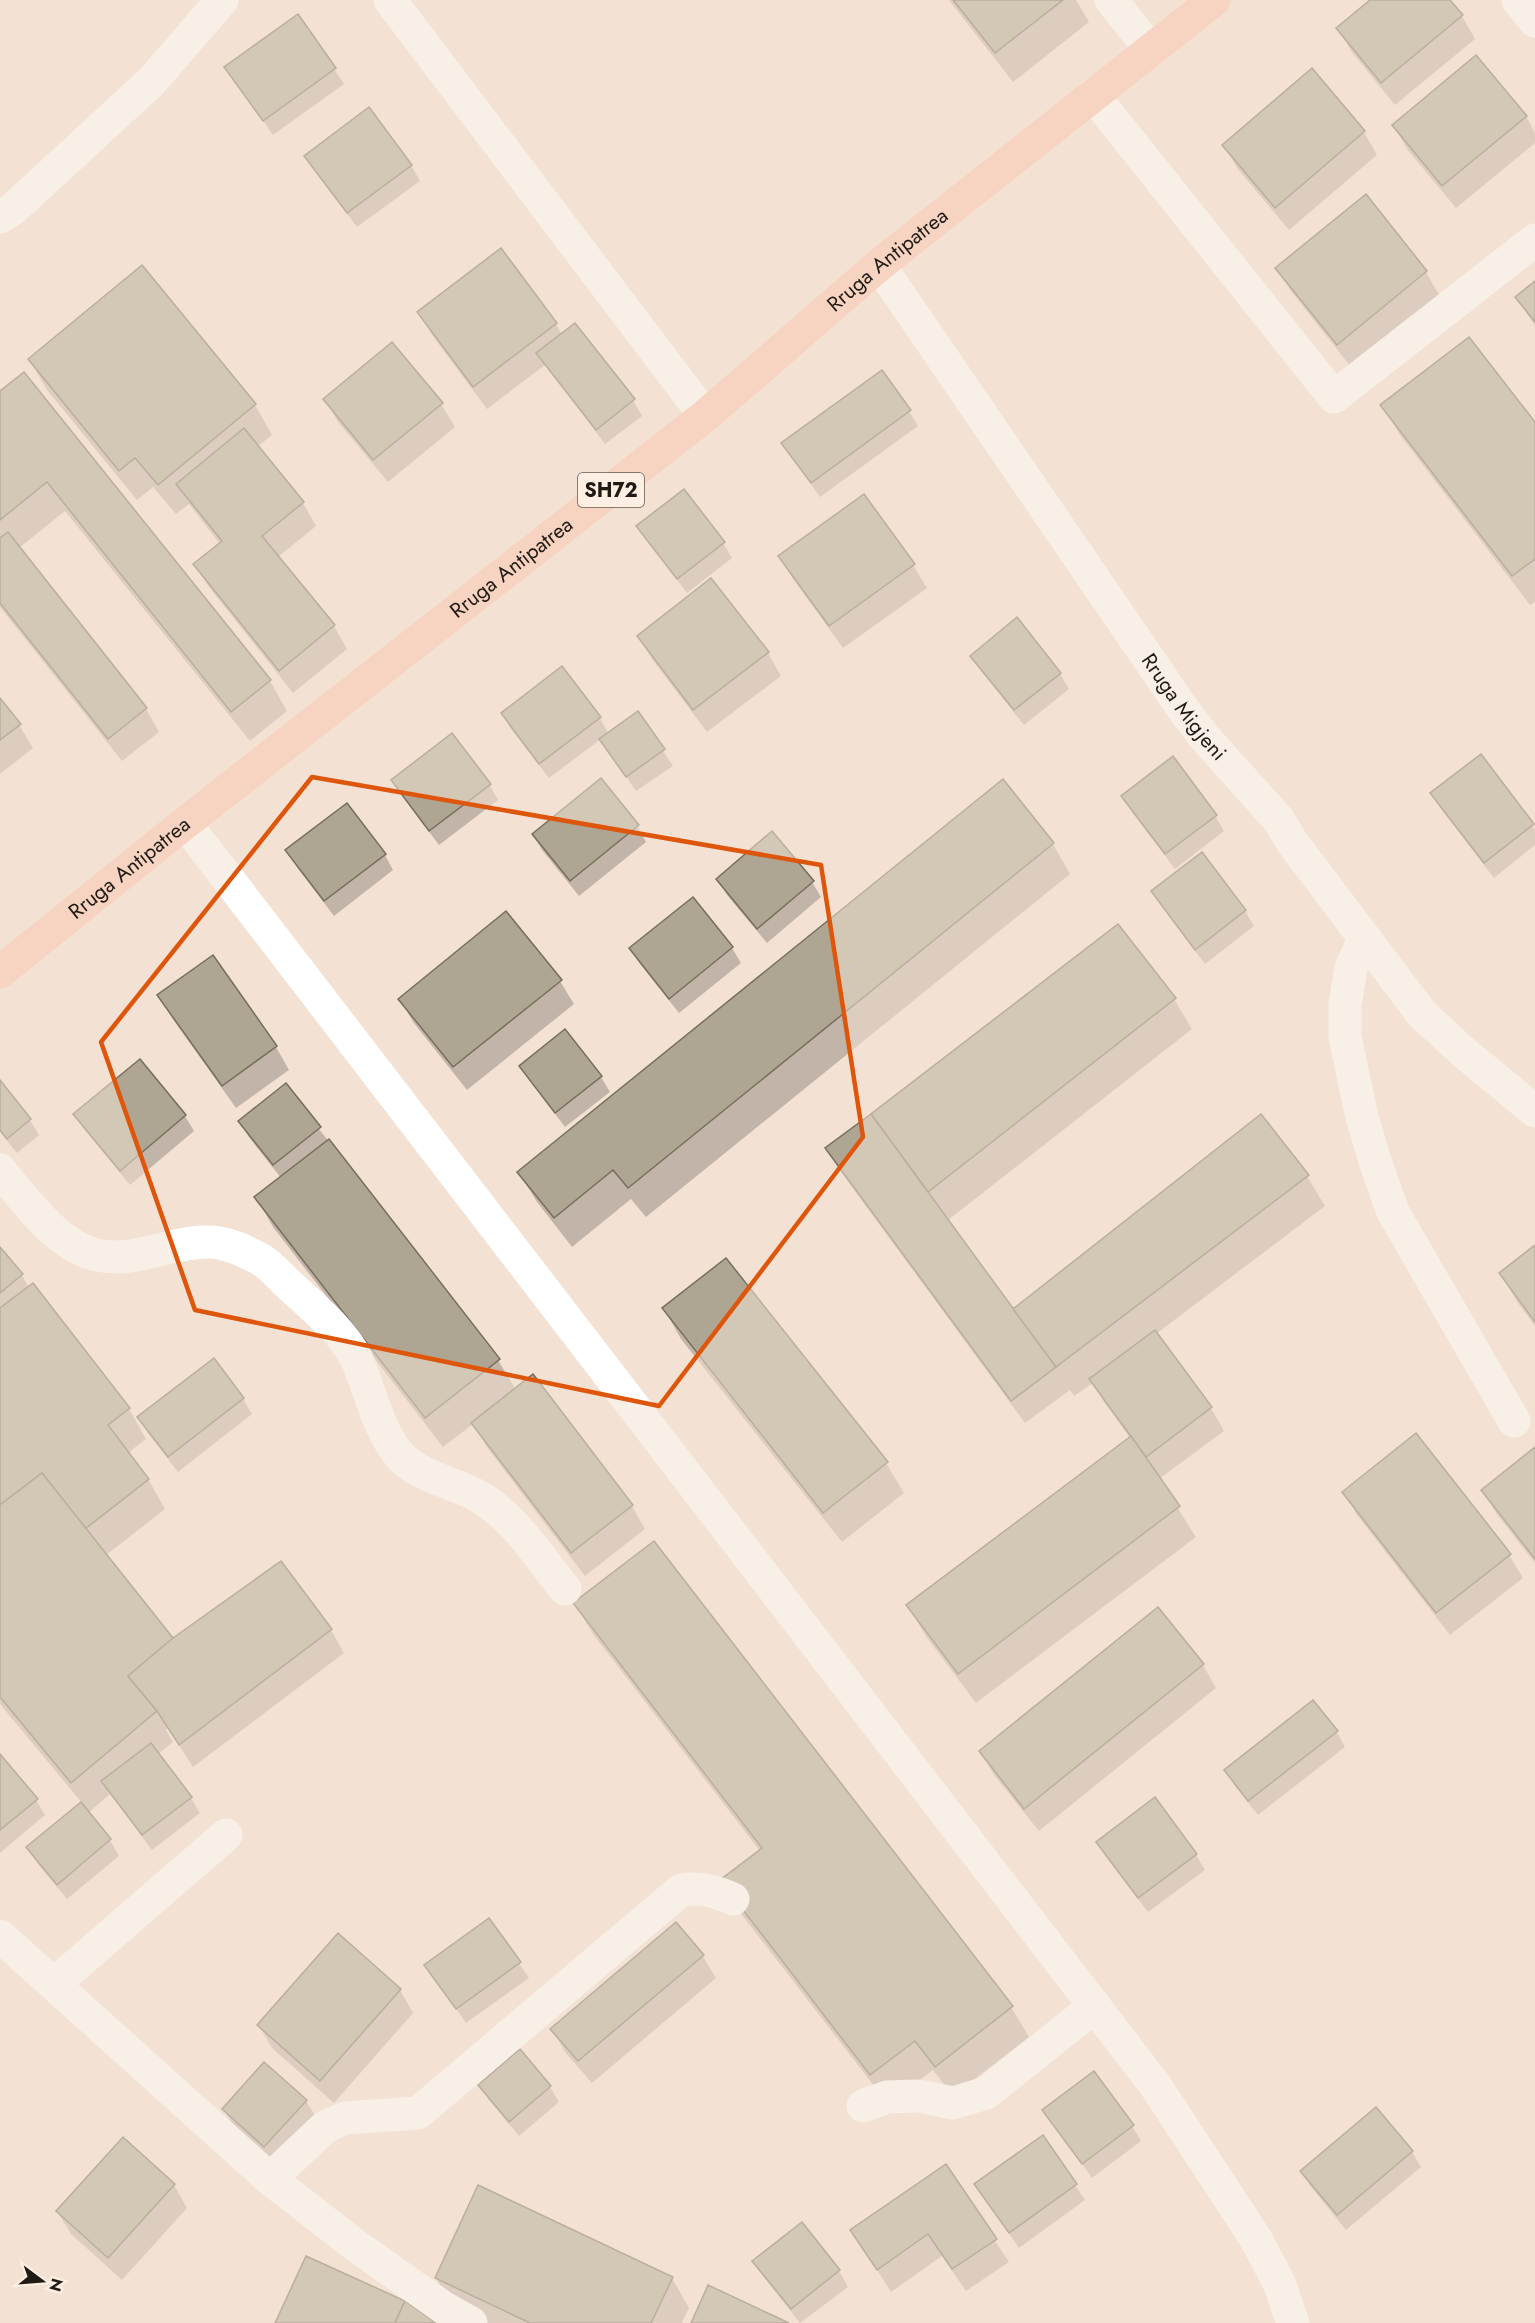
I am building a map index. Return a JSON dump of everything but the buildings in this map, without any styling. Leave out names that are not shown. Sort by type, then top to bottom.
[{"type":"main road","name":"Rruga Antipatrea","points":[[0,972],[185,823],[705,416],[879,265],[1214,0]]},
{"type":"street","points":[[0,217],[13,209],[152,81],[222,0]]},
{"type":"street","points":[[390,0],[705,416]]},
{"type":"street","points":[[1111,0],[1151,50]]},
{"type":"street","points":[[1518,0],[1535,21]]},
{"type":"street","points":[[1093,95],[1334,397],[1535,240]]},
{"type":"street","name":"Rruga Migjeni","points":[[879,265],[1183,709],[1206,739],[1278,819],[1292,842],[1422,1014],[1462,1051],[1535,1111]]},
{"type":"street","points":[[185,823],[1155,2085],[1256,2239],[1279,2283],[1293,2323]]},
{"type":"street","points":[[1364,939],[1352,969],[1345,1004],[1345,1037],[1359,1107],[1375,1161],[1393,1212],[1514,1421]]},
{"type":"street","points":[[0,1170],[49,1227],[69,1242],[96,1255],[123,1257],[187,1244],[210,1242],[239,1248],[263,1261],[330,1322],[356,1357],[389,1440],[403,1458],[428,1474],[481,1498],[506,1516],[565,1588]]},
{"type":"street","points":[[54,1984],[226,1835]]},
{"type":"street","points":[[270,2179],[325,2127],[345,2118],[418,2113],[681,1890],[696,1887],[733,1899]]},
{"type":"street","points":[[0,1936],[270,2179],[356,2245],[444,2308],[471,2323]]},
{"type":"street","points":[[863,2106],[887,2097],[918,2096],[953,2103],[986,2093],[1095,2006]]},
{"type":"highlighted area","points":[[312,777],[821,865],[863,1137],[659,1406],[195,1310],[101,1042]]}]
